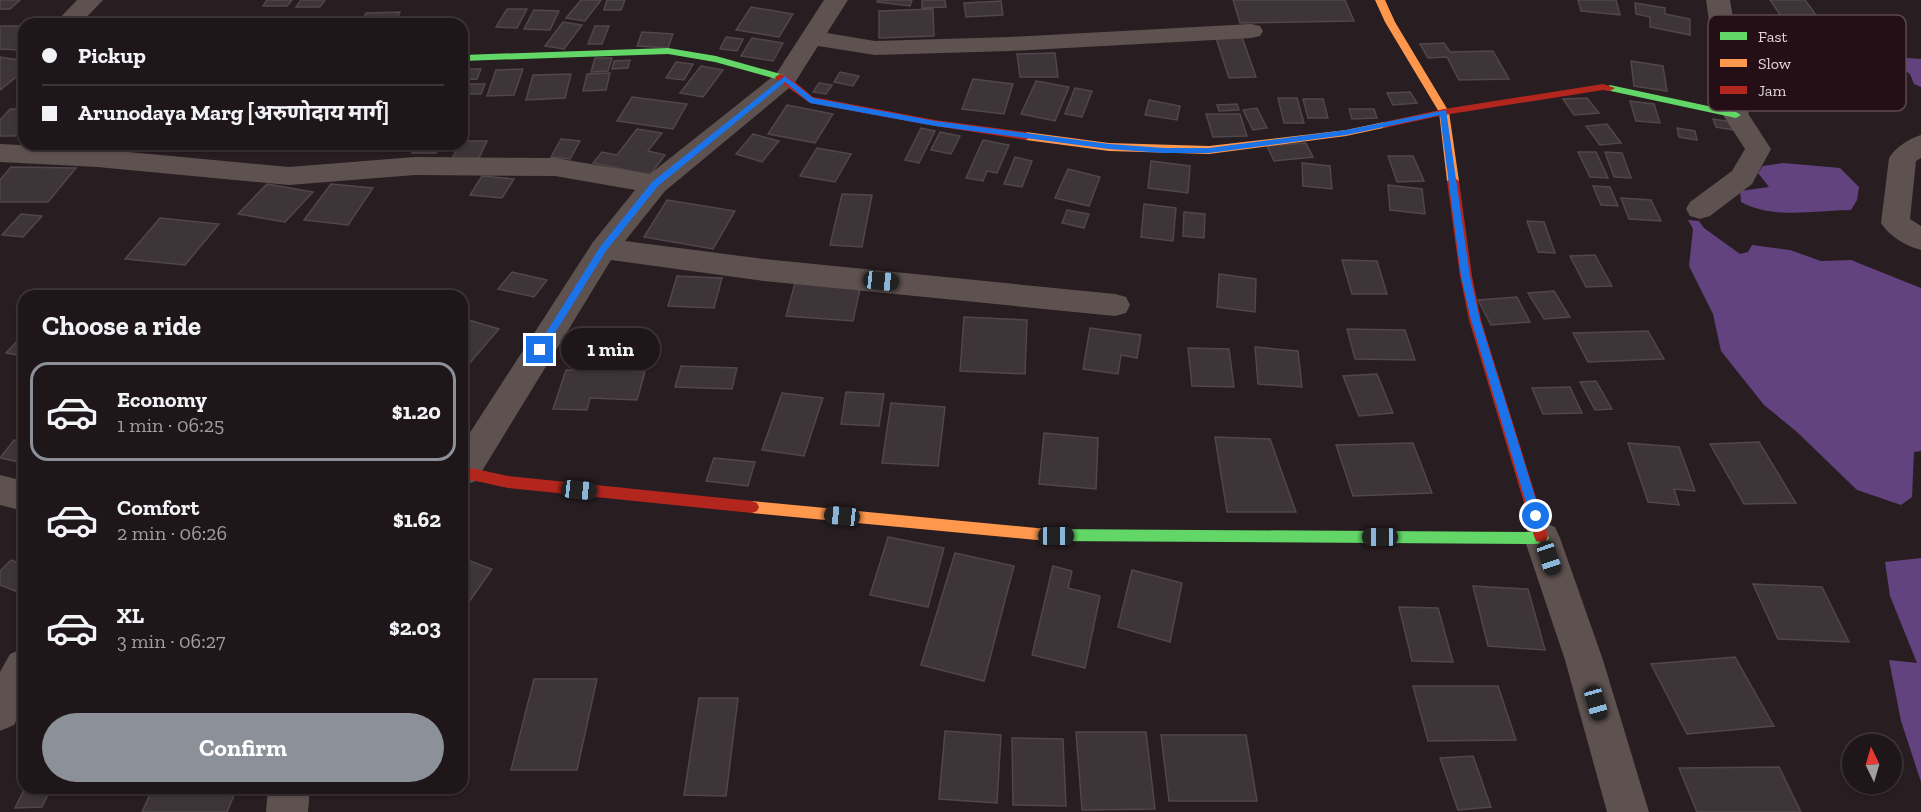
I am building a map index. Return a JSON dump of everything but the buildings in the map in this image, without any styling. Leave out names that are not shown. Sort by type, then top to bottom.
[{"type":"street","points":[[72,18],[91,0]]},
{"type":"street","points":[[468,464],[603,249],[655,184],[785,79],[836,0]]},
{"type":"street","points":[[1380,0],[1390,22],[1444,112],[1466,276],[1475,320],[1542,538],[1584,660],[1628,812]]},
{"type":"street","points":[[1718,0],[1720,15]]},
{"type":"street","points":[[812,38],[875,48],[1010,44],[1251,31]]},
{"type":"street","points":[[468,58],[668,51],[716,60],[785,79],[810,100],[935,123],[1109,147],[1164,150],[1209,150],[1346,133],[1444,112],[1603,87],[1708,109]]},
{"type":"street","points":[[1717,111],[1736,115]]},
{"type":"street","points":[[1700,209],[1742,177],[1758,149],[1735,111]]},
{"type":"street","points":[[1921,144],[1903,158],[1895,223],[1921,240]]},
{"type":"street","points":[[0,153],[97,158],[289,176],[415,166],[555,166],[655,184]]},
{"type":"street","points":[[603,249],[764,270],[1115,305]]},
{"type":"street","points":[[468,473],[508,482],[1033,536],[1542,538]]},
{"type":"street","points":[[0,490],[18,494]]},
{"type":"street","points":[[0,711],[18,678]]},
{"type":"street","points":[[287,812],[288,794]]},
{"type":"shaded area","points":[[1906,56],[1921,59],[1921,87],[1914,84],[1910,74],[1906,71]]},
{"type":"shaded area","points":[[1783,163],[1840,168],[1859,187],[1857,200],[1851,210],[1795,213],[1767,211],[1741,202],[1740,191],[1769,187],[1758,173],[1763,166]]},
{"type":"shaded area","points":[[1688,220],[1699,221],[1704,228],[1740,254],[1748,252],[1752,245],[1790,250],[1821,261],[1851,260],[1921,288],[1921,451],[1914,452],[1912,497],[1901,505],[1857,490],[1797,432],[1764,405],[1721,351],[1713,314],[1689,266],[1693,229]]},
{"type":"shaded area","points":[[1921,558],[1921,782],[1901,721],[1889,660],[1917,663],[1890,596],[1885,562]]},
{"type":"traffic: fast","points":[[468,58],[668,51],[716,59],[780,77]]},
{"type":"traffic: fast","points":[[1610,88],[1708,109]]},
{"type":"traffic: fast","points":[[1717,111],[1736,115]]},
{"type":"traffic: fast","points":[[1047,535],[1542,538],[1541,536]]},
{"type":"traffic: slow","points":[[1380,0],[1390,22],[1444,112],[1453,181]]},
{"type":"traffic: slow","points":[[1026,136],[1109,147],[1209,150],[1346,133],[1384,125]]},
{"type":"traffic: slow","points":[[752,507],[1047,535]]},
{"type":"traffic: jam","points":[[780,77],[810,100],[935,123],[1026,136]]},
{"type":"traffic: jam","points":[[1384,125],[1444,112],[1603,87],[1610,88]]},
{"type":"traffic: jam","points":[[1453,181],[1466,276],[1475,320],[1541,536]]},
{"type":"traffic: jam","points":[[468,473],[508,482],[752,507]]},
{"type":"route","points":[[540,350],[603,249],[655,184],[785,79],[810,100],[935,123],[1109,147],[1164,150],[1209,150],[1346,133],[1444,112],[1466,276],[1475,320],[1536,516]]}]
